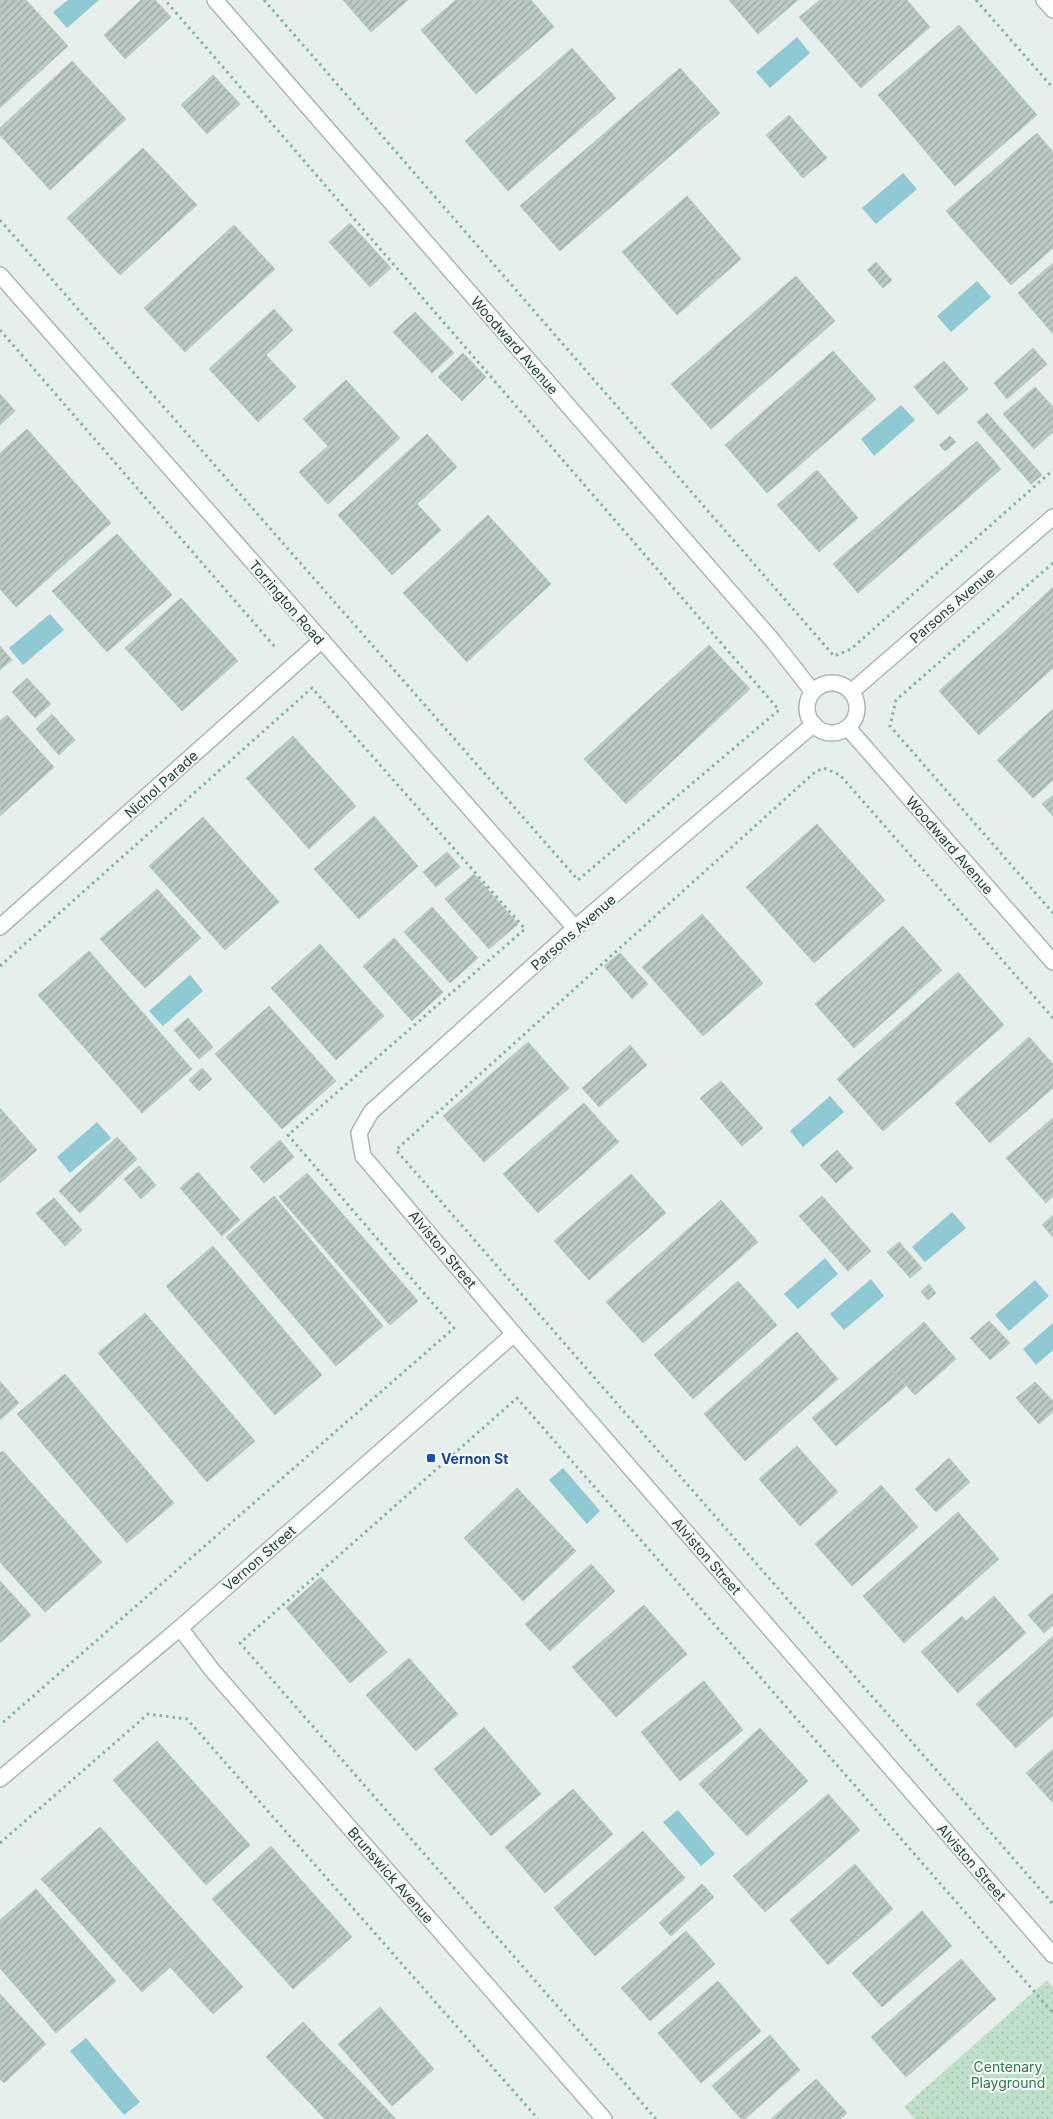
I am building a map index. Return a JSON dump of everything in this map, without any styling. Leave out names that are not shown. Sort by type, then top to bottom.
[{"type":"street","name":"Woodward Avenue","points":[[215,0],[773,641],[813,692]]},
{"type":"street","points":[[1044,0],[1053,10]]},
{"type":"street","name":"Torrington Road","points":[[0,275],[575,928]]},
{"type":"street","name":"Parsons Avenue","points":[[851,692],[1053,517]]},
{"type":"street","name":"Nichol Parade","points":[[0,927],[322,640]]},
{"type":"street","points":[[828,683],[845,686],[851,692],[858,706],[854,722],[848,728],[834,733],[827,732],[814,724],[810,719],[807,705],[813,692],[820,686],[828,683]]},
{"type":"street","name":"Parsons Avenue","points":[[363,1156],[359,1132],[371,1112],[575,928],[814,724]]},
{"type":"street","name":"Woodward Avenue","points":[[848,728],[1053,962]]},
{"type":"street","name":"Alviston Street","points":[[363,1156],[514,1334],[1053,1955]]},
{"type":"street","name":"Vernon Street","points":[[0,1779],[180,1628],[514,1334]]},
{"type":"street","name":"Brunswick Avenue","points":[[180,1628],[212,1670],[604,2119]]},
{"type":"path","points":[[0,220],[578,880],[780,710],[165,0]]},
{"type":"path","points":[[264,0],[834,656],[851,648],[1053,470]]},
{"type":"path","points":[[976,0],[1053,88]]},
{"type":"path","points":[[0,330],[276,648]]},
{"type":"path","points":[[1053,563],[896,700],[890,726],[1053,913]]},
{"type":"path","points":[[0,966],[312,688],[525,928],[288,1135],[454,1328],[0,1725]]},
{"type":"path","points":[[1053,1018],[840,775],[824,768],[815,772],[396,1150],[1053,1904]]},
{"type":"path","points":[[656,2119],[240,1643],[517,1398],[1053,2013]]},
{"type":"path","points":[[0,1843],[148,1714],[188,1719],[538,2119]]},
{"type":"green space","name":"Centenary Playground","points":[[1047,1980],[1053,1987],[1053,2119],[915,2119],[904,2107]]},
{"type":"water","points":[[68,0],[99,0],[67,28],[53,12]]},
{"type":"water","points":[[797,37],[810,53],[770,88],[756,72]]},
{"type":"water","points":[[903,173],[917,189],[876,224],[862,208]]},
{"type":"water","points":[[977,281],[991,297],[951,332],[937,316]]},
{"type":"water","points":[[901,405],[915,420],[874,456],[861,439]]},
{"type":"water","points":[[50,614],[64,630],[23,665],[9,648]]},
{"type":"water","points":[[190,975],[203,991],[163,1026],[149,1011]]},
{"type":"water","points":[[830,1096],[844,1112],[803,1147],[790,1131]]},
{"type":"water","points":[[97,1122],[111,1138],[70,1173],[57,1157]]},
{"type":"water","points":[[952,1212],[966,1228],[925,1262],[912,1247]]},
{"type":"water","points":[[825,1258],[838,1274],[798,1309],[784,1294]]},
{"type":"water","points":[[871,1279],[884,1296],[844,1330],[830,1314]]},
{"type":"water","points":[[1035,1280],[1049,1296],[1009,1331],[995,1315]]},
{"type":"water","points":[[1053,1323],[1053,1350],[1036,1365],[1023,1349]]},
{"type":"water","points":[[563,1468],[600,1511],[587,1524],[549,1480]]},
{"type":"water","points":[[678,1810],[715,1854],[701,1866],[663,1822]]},
{"type":"water","points":[[86,2038],[140,2102],[124,2115],[70,2051]]},
{"type":"building","points":[[0,0],[26,0],[68,46],[0,108]]},
{"type":"building","points":[[141,0],[155,0],[171,17],[125,59],[104,35]]},
{"type":"building","points":[[343,0],[408,0],[371,32]]},
{"type":"building","points":[[456,0],[531,0],[554,27],[476,94],[421,30]]},
{"type":"building","points":[[729,0],[798,0],[758,34]]},
{"type":"building","points":[[820,0],[907,0],[930,27],[861,88],[799,17]]},
{"type":"building","points":[[959,25],[1037,115],[955,186],[878,95]]},
{"type":"building","points":[[572,48],[616,98],[508,191],[465,141]]},
{"type":"building","points":[[72,61],[126,119],[50,190],[0,135],[0,128]]},
{"type":"building","points":[[680,68],[720,113],[560,251],[520,206]]},
{"type":"building","points":[[213,75],[240,104],[207,134],[181,105]]},
{"type":"building","points":[[789,115],[827,158],[803,178],[766,135]]},
{"type":"building","points":[[1037,133],[1053,152],[1053,248],[1011,285],[946,211]]},
{"type":"building","points":[[143,148],[197,205],[120,275],[67,218]]},
{"type":"building","points":[[687,196],[741,259],[677,315],[622,252]]},
{"type":"building","points":[[350,223],[391,268],[370,287],[329,242]]},
{"type":"building","points":[[234,225],[275,269],[185,352],[144,308]]},
{"type":"building","points":[[876,262],[892,280],[883,288],[867,270]]},
{"type":"building","points":[[1053,263],[1053,334],[1018,293]]},
{"type":"building","points":[[796,276],[835,321],[711,429],[671,384]]},
{"type":"building","points":[[274,309],[293,330],[266,355],[296,387],[258,422],[209,369]]},
{"type":"building","points":[[415,312],[454,353],[432,373],[393,332]]},
{"type":"building","points":[[1033,348],[1047,364],[1007,399],[994,383]]},
{"type":"building","points":[[833,351],[876,399],[767,493],[725,445]]},
{"type":"building","points":[[463,353],[486,377],[462,401],[438,377]]},
{"type":"building","points":[[944,361],[968,389],[938,415],[914,387]]},
{"type":"building","points":[[346,380],[400,438],[328,504],[299,472],[328,446],[303,419]]},
{"type":"building","points":[[1035,387],[1053,407],[1053,432],[1034,449],[1003,414]]},
{"type":"building","points":[[0,394],[15,411],[0,425]]},
{"type":"building","points":[[987,413],[1042,475],[1031,484],[977,422]]},
{"type":"building","points":[[27,429],[111,523],[16,607],[0,589],[0,453]]},
{"type":"building","points":[[427,434],[457,467],[417,504],[441,530],[392,575],[338,515]]},
{"type":"building","points":[[950,436],[956,442],[945,451],[939,445]]},
{"type":"building","points":[[977,441],[1001,469],[858,593],[833,564]]},
{"type":"building","points":[[817,470],[858,518],[819,552],[777,505]]},
{"type":"building","points":[[488,515],[551,584],[467,662],[403,593]]},
{"type":"building","points":[[117,534],[172,595],[107,652],[52,591]]},
{"type":"building","points":[[1053,587],[1053,619],[1037,602]]},
{"type":"building","points":[[181,598],[238,661],[182,711],[125,648]]},
{"type":"building","points":[[1037,602],[1053,619],[1053,668],[979,735],[939,691]]},
{"type":"building","points":[[709,645],[750,689],[626,804],[584,759]]},
{"type":"building","points":[[0,646],[12,660],[0,670]]},
{"type":"building","points":[[27,678],[51,704],[35,718],[12,692]]},
{"type":"building","points":[[1053,709],[1053,780],[1033,798],[997,760]]},
{"type":"building","points":[[52,714],[75,740],[59,755],[36,729]]},
{"type":"building","points":[[7,715],[54,767],[0,816],[0,721]]},
{"type":"building","points":[[293,736],[356,806],[309,849],[246,778]]},
{"type":"building","points":[[1053,795],[1053,816],[1042,804]]},
{"type":"building","points":[[374,816],[418,866],[359,919],[314,869]]},
{"type":"building","points":[[203,817],[279,902],[225,950],[149,866]]},
{"type":"building","points":[[817,824],[885,900],[814,963],[746,887]]},
{"type":"building","points":[[447,852],[460,867],[436,887],[423,872]]},
{"type":"building","points":[[474,874],[518,924],[489,949],[445,899]]},
{"type":"building","points":[[157,889],[201,938],[145,988],[100,939]]},
{"type":"building","points":[[432,907],[478,958],[450,983],[404,932]]},
{"type":"building","points":[[702,914],[763,983],[703,1036],[642,967]]},
{"type":"building","points":[[903,926],[942,970],[854,1048],[815,1004]]},
{"type":"building","points":[[394,938],[443,992],[412,1021],[363,966]]},
{"type":"building","points":[[320,944],[384,1016],[336,1060],[271,988]]},
{"type":"building","points":[[89,951],[192,1069],[142,1113],[38,995]]},
{"type":"building","points":[[620,953],[648,984],[632,999],[604,966]]},
{"type":"building","points":[[958,972],[1004,1025],[883,1131],[837,1079]]},
{"type":"building","points":[[269,1006],[336,1081],[282,1129],[215,1054]]},
{"type":"building","points":[[188,1018],[213,1047],[199,1059],[174,1030]]},
{"type":"building","points":[[1029,1037],[1053,1064],[1053,1088],[990,1143],[955,1103]]},
{"type":"building","points":[[528,1042],[569,1088],[484,1162],[443,1116]]},
{"type":"building","points":[[630,1045],[647,1065],[599,1107],[582,1088]]},
{"type":"building","points":[[202,1068],[212,1079],[199,1091],[189,1080]]},
{"type":"building","points":[[721,1081],[763,1128],[742,1146],[700,1098]]},
{"type":"building","points":[[584,1103],[619,1142],[538,1213],[503,1174]]},
{"type":"building","points":[[0,1108],[37,1150],[0,1183]]},
{"type":"building","points":[[1053,1118],[1053,1196],[1046,1203],[1006,1158]]},
{"type":"building","points":[[117,1137],[137,1159],[80,1213],[59,1191]]},
{"type":"building","points":[[280,1140],[294,1157],[264,1183],[250,1167]]},
{"type":"building","points":[[837,1150],[853,1168],[836,1183],[820,1165]]},
{"type":"building","points":[[139,1166],[156,1185],[141,1199],[124,1179]]},
{"type":"building","points":[[198,1172],[240,1220],[222,1236],[180,1188]]},
{"type":"building","points":[[307,1173],[418,1301],[390,1325],[279,1197]]},
{"type":"building","points":[[631,1174],[666,1213],[589,1280],[554,1241]]},
{"type":"building","points":[[274,1196],[383,1326],[336,1366],[226,1237]]},
{"type":"building","points":[[822,1196],[871,1251],[848,1271],[799,1216]]},
{"type":"building","points":[[54,1198],[82,1230],[65,1246],[36,1213]]},
{"type":"building","points":[[721,1200],[758,1242],[643,1343],[606,1302]]},
{"type":"building","points":[[1053,1215],[1053,1237],[1042,1225]]},
{"type":"building","points":[[899,1242],[922,1268],[910,1278],[887,1252]]},
{"type":"building","points":[[213,1246],[322,1375],[275,1415],[166,1286]]},
{"type":"building","points":[[738,1281],[777,1325],[693,1399],[654,1355]]},
{"type":"building","points":[[929,1284],[936,1293],[928,1300],[921,1292]]},
{"type":"building","points":[[145,1313],[255,1441],[207,1482],[98,1353]]},
{"type":"building","points":[[989,1321],[1010,1343],[990,1360],[970,1338]]},
{"type":"building","points":[[924,1322],[956,1359],[915,1395],[882,1359]]},
{"type":"building","points":[[797,1332],[838,1379],[745,1461],[704,1414]]},
{"type":"building","points":[[882,1359],[906,1386],[836,1446],[812,1418]]},
{"type":"building","points":[[65,1374],[174,1503],[127,1543],[17,1414]]},
{"type":"building","points":[[0,1381],[19,1403],[0,1420]]},
{"type":"building","points":[[1035,1382],[1053,1401],[1053,1412],[1039,1424],[1016,1398]]},
{"type":"building","points":[[797,1446],[838,1492],[800,1526],[759,1479]]},
{"type":"building","points":[[3,1451],[102,1562],[45,1612],[0,1562],[0,1453]]},
{"type":"building","points":[[949,1458],[970,1482],[936,1512],[915,1489]]},
{"type":"building","points":[[881,1485],[918,1527],[852,1586],[815,1544]]},
{"type":"building","points":[[517,1488],[576,1551],[523,1601],[464,1538]]},
{"type":"building","points":[[958,1512],[999,1559],[904,1643],[863,1596]]},
{"type":"building","points":[[591,1564],[615,1591],[550,1651],[525,1624]]},
{"type":"building","points":[[321,1577],[387,1652],[350,1683],[286,1608]]},
{"type":"building","points":[[0,1581],[31,1615],[0,1643]]},
{"type":"building","points":[[1053,1593],[1053,1625],[1044,1633],[1028,1615]]},
{"type":"building","points":[[994,1596],[1026,1633],[958,1693],[921,1652],[962,1616],[966,1621]]},
{"type":"building","points":[[644,1605],[687,1654],[616,1717],[572,1667]]},
{"type":"building","points":[[1053,1636],[1053,1715],[1016,1748],[976,1704]]},
{"type":"building","points":[[409,1658],[458,1714],[416,1751],[366,1695]]},
{"type":"building","points":[[704,1681],[743,1730],[680,1781],[641,1732]]},
{"type":"building","points":[[484,1727],[541,1794],[491,1836],[434,1769]]},
{"type":"building","points":[[760,1728],[808,1781],[747,1836],[699,1784]]},
{"type":"building","points":[[157,1741],[250,1845],[206,1885],[113,1780]]},
{"type":"building","points":[[1053,1749],[1053,1803],[1026,1773]]},
{"type":"building","points":[[573,1789],[613,1834],[545,1893],[505,1847]]},
{"type":"building","points":[[828,1794],[860,1830],[765,1912],[733,1876]]},
{"type":"building","points":[[100,1827],[201,1940],[142,1992],[41,1879]]},
{"type":"building","points":[[643,1831],[685,1878],[595,1956],[554,1908]]},
{"type":"building","points":[[271,1846],[352,1937],[293,1989],[212,1899]]},
{"type":"building","points":[[855,1864],[893,1909],[828,1965],[790,1920]]},
{"type":"building","points":[[702,1884],[714,1897],[671,1936],[659,1923]]},
{"type":"building","points":[[36,1889],[116,1981],[56,2033],[0,1968],[0,1920]]},
{"type":"building","points":[[922,1911],[952,1946],[882,2007],[852,1973]]},
{"type":"building","points":[[686,1931],[715,1964],[650,2021],[621,1988]]},
{"type":"building","points":[[201,1940],[243,1987],[213,2014],[170,1967]]},
{"type":"building","points":[[961,1959],[996,1999],[906,2077],[871,2037]]},
{"type":"building","points":[[718,1981],[761,2031],[701,2083],[658,2033]]},
{"type":"building","points":[[0,1994],[46,2044],[4,2083],[0,2079]]},
{"type":"building","points":[[380,2007],[434,2069],[392,2106],[338,2044]]},
{"type":"building","points":[[303,2022],[396,2119],[325,2119],[266,2057]]},
{"type":"building","points":[[770,2035],[800,2070],[745,2119],[741,2119],[712,2086]]},
{"type":"building","points":[[816,2079],[847,2113],[840,2119],[771,2119]]},
{"type":"place","name":"Vernon St","points":[[431,1458]]}]
